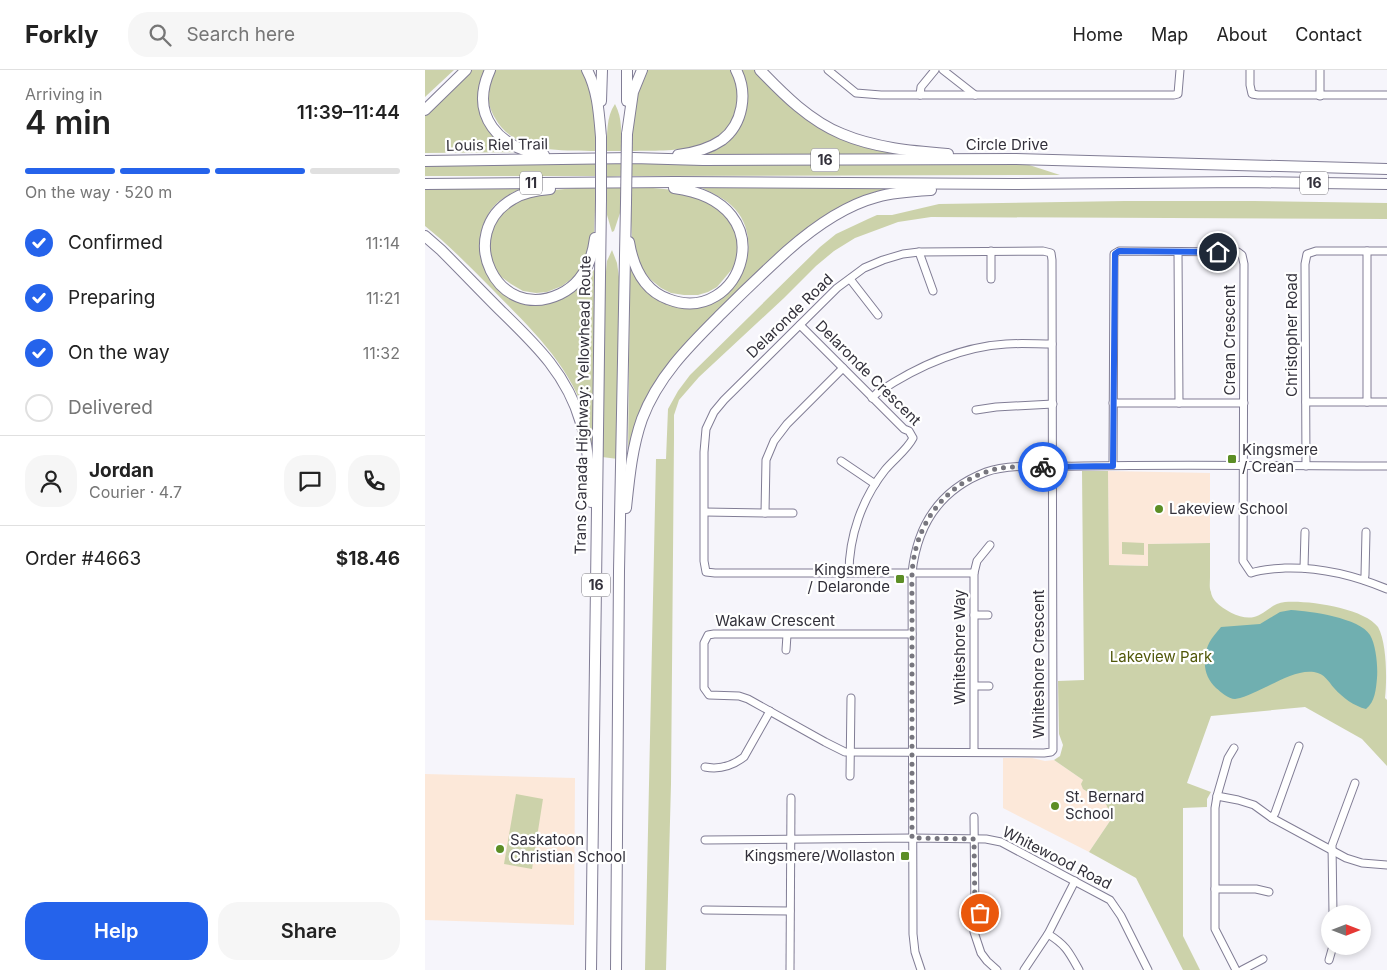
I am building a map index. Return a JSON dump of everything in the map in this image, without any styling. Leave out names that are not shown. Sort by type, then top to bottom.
[{"type":"highway","points":[[425,110],[466,70]]},
{"type":"highway","points":[[491,70],[485,84],[483,101],[488,119],[498,134],[512,145],[521,149],[570,159]]},
{"type":"highway","points":[[587,70],[593,82],[597,99],[601,137]]},
{"type":"highway","name":"16","points":[[601,200],[602,70]]},
{"type":"highway","name":"16","points":[[616,970],[619,571],[627,70]]},
{"type":"highway","points":[[627,134],[633,92],[642,70]]},
{"type":"highway","points":[[633,158],[687,154],[722,140],[734,127],[741,111],[743,92],[736,70]]},
{"type":"highway","points":[[760,70],[807,114],[842,134],[870,143],[903,149],[1016,159]]},
{"type":"highway","name":"Circle Drive","points":[[570,159],[1016,159],[1387,169]]},
{"type":"highway","name":"Louis Riel Trail","points":[[425,161],[570,159]]},
{"type":"highway","name":"16","points":[[636,183],[1013,184],[1245,182],[1387,184]]},
{"type":"highway","points":[[601,200],[590,262],[586,271],[567,290],[552,298],[527,299],[518,297],[505,290],[494,278],[487,263],[486,236],[492,218],[505,205],[519,196],[537,190],[612,183]]},
{"type":"highway","points":[[625,203],[631,254],[639,274],[651,290],[670,300],[691,303],[703,302],[723,291],[730,283],[743,252],[741,232],[727,209],[712,198],[692,191],[636,183]]},
{"type":"highway","name":"11","points":[[425,184],[636,183]]},
{"type":"highway","points":[[619,571],[631,474],[642,419],[652,396],[676,360],[718,317],[804,236],[831,217],[855,205],[879,196],[903,192],[1013,184]]},
{"type":"highway","name":"Trans Canada Highway: Yellowhead Route","points":[[591,970],[601,200]]},
{"type":"highway","points":[[425,236],[532,342],[555,369],[570,393],[581,421],[588,455],[596,575]]},
{"type":"street","points":[[827,70],[855,93],[881,95],[1174,95],[1178,94],[1179,90],[1180,70]]},
{"type":"street","points":[[920,95],[921,87],[935,70]]},
{"type":"street","points":[[943,70],[975,95]]},
{"type":"street","points":[[1249,70],[1249,85],[1252,94],[1387,95]]},
{"type":"street","points":[[1320,70],[1320,96]]},
{"type":"street","points":[[991,251],[991,279]]},
{"type":"street","name":"Delaronde Road","points":[[912,573],[706,572],[704,561],[704,452],[706,430],[714,412],[837,288],[864,268],[903,254],[991,251],[1043,251],[1051,253],[1053,260],[1053,466]]},
{"type":"street","name":"Crean Crescent","points":[[1113,466],[1115,254],[1119,251],[1234,252],[1242,255],[1244,264],[1243,561],[1251,573],[1262,569],[1304,568]]},
{"type":"street","name":"Christopher Road","points":[[1306,466],[1305,264],[1307,254],[1316,251],[1387,251]]},
{"type":"street","points":[[1367,251],[1367,402]]},
{"type":"street","points":[[919,252],[933,291]]},
{"type":"street","points":[[1178,252],[1179,402]]},
{"type":"street","points":[[850,279],[877,314]]},
{"type":"street","name":"Delaronde Crescent","points":[[800,325],[913,438],[910,444],[887,468],[875,484],[864,505],[855,530],[849,573]]},
{"type":"street","points":[[872,398],[910,372],[954,353],[1005,344],[1052,344]]},
{"type":"street","points":[[765,513],[766,460],[774,441],[787,424],[843,368]]},
{"type":"street","points":[[1113,402],[1244,403]]},
{"type":"street","points":[[1306,402],[1387,402]]},
{"type":"street","points":[[976,410],[1053,404]]},
{"type":"street","points":[[841,461],[875,484]]},
{"type":"street","name":"Whiteshore Crescent","points":[[912,752],[1048,753],[1053,750],[1053,466]]},
{"type":"street","points":[[921,970],[915,952],[913,934],[912,573],[913,558],[921,531],[935,508],[963,483],[987,472],[1009,467],[1387,466]]},
{"type":"street","points":[[705,512],[793,512]]},
{"type":"street","points":[[1305,532],[1304,568],[1341,574],[1387,589]]},
{"type":"street","points":[[1364,580],[1366,532]]},
{"type":"street","points":[[974,573],[977,560],[990,545]]},
{"type":"street","name":"Whiteshore Way","points":[[912,573],[974,573],[974,752]]},
{"type":"street","points":[[974,615],[988,615]]},
{"type":"street","name":"Wakaw Crescent","points":[[912,634],[714,634],[708,635],[704,643],[704,688],[709,695],[739,696],[748,699],[838,750],[850,752],[912,752]]},
{"type":"street","points":[[786,650],[787,635]]},
{"type":"street","points":[[975,686],[989,686]]},
{"type":"street","points":[[850,776],[851,698]]},
{"type":"street","points":[[705,768],[723,767],[737,762],[744,757],[770,711]]},
{"type":"street","points":[[1272,818],[1299,746]]},
{"type":"street","points":[[1234,748],[1229,758],[1215,808],[1215,929],[1236,970]]},
{"type":"street","points":[[1333,905],[1333,864],[1331,851],[1355,783]]},
{"type":"street","points":[[1217,796],[1254,806],[1272,818],[1346,858],[1362,863],[1387,865]]},
{"type":"street","points":[[790,970],[791,798]]},
{"type":"street","points":[[974,817],[974,932],[981,953],[997,970]]},
{"type":"street","name":"Whitewood Road","points":[[705,840],[912,838],[986,839],[1001,842],[1110,900],[1121,916],[1148,970]]},
{"type":"street","points":[[1024,970],[1048,934],[1075,881]]},
{"type":"street","points":[[1215,889],[1256,889],[1269,892]]},
{"type":"street","points":[[705,910],[790,911]]},
{"type":"street","points":[[975,914],[987,913]]},
{"type":"street","points":[[1048,934],[1061,942],[1070,952],[1079,970]]},
{"type":"street","points":[[1329,960],[1330,955]]},
{"type":"street","points":[[1243,970],[1263,959]]},
{"type":"shaded area","name":"Lakeview School","points":[[1108,471],[1210,473],[1210,543],[1148,544],[1148,566],[1109,565]]},
{"type":"shaded area","name":"St. Bernard School","points":[[1003,758],[1054,760],[1083,780],[1083,789],[1106,804],[1112,818],[1089,852],[1003,808]]},
{"type":"shaded area","name":"Saskatoon Christian School","points":[[425,774],[575,778],[574,925],[425,920]]},
{"type":"green space","points":[[425,70],[454,70],[425,97]]},
{"type":"green space","points":[[469,70],[484,70],[480,86],[487,122],[523,152],[425,153],[425,111]]},
{"type":"green space","points":[[494,70],[586,70],[596,109],[596,151],[540,148],[514,138],[504,130],[495,118],[490,106],[488,92]]},
{"type":"green space","points":[[645,70],[733,70],[739,93],[732,121],[723,133],[711,141],[696,146],[680,149],[632,151],[633,103]]},
{"type":"green space","points":[[742,70],[755,70],[796,109],[895,152],[894,154],[704,155],[727,140],[742,121],[748,98]]},
{"type":"green space","points":[[615,104],[620,121],[621,151],[607,151],[609,120]]},
{"type":"green space","points":[[596,161],[596,176],[425,176],[425,162]]},
{"type":"green space","points":[[607,161],[621,161],[621,176],[607,177]]},
{"type":"green space","points":[[632,161],[1023,163],[1060,175],[632,176]]},
{"type":"green space","points":[[425,185],[528,185],[505,197],[492,209],[483,225],[480,243],[482,262],[486,270],[517,299],[572,291],[596,268],[592,451],[589,428],[582,407],[574,387],[563,369],[537,335],[451,248],[425,226]]},
{"type":"green space","points":[[596,186],[594,234],[584,266],[574,277],[562,286],[547,292],[536,293],[523,291],[500,276],[493,266],[488,241],[494,221],[509,205],[544,191]]},
{"type":"green space","points":[[621,186],[621,210],[612,232],[607,215],[607,187]]},
{"type":"green space","points":[[632,186],[685,191],[718,206],[737,230],[738,256],[733,268],[717,287],[698,295],[684,295],[671,293],[650,279],[636,257],[632,241]]},
{"type":"green space","points":[[702,188],[897,188],[833,211],[817,221],[796,238],[677,354],[628,452],[630,268],[663,301],[677,306],[694,307],[712,302],[729,292],[742,273],[746,263],[748,240],[742,218],[728,202]]},
{"type":"green space","points":[[1125,201],[1387,203],[1387,219],[931,217],[898,222],[855,238],[834,251],[699,377],[679,400],[674,415],[671,784],[666,970],[645,970],[656,459],[666,459],[668,409],[678,391],[690,375],[820,247],[836,234],[877,215],[892,215],[939,204]]},
{"type":"green space","points":[[612,250],[617,263],[619,277],[618,459],[602,457],[605,282],[607,261]]},
{"type":"green space","name":"Lakeview Park","points":[[1082,471],[1108,471],[1109,565],[1148,566],[1148,544],[1210,543],[1211,595],[1224,609],[1239,616],[1249,618],[1258,616],[1276,604],[1285,602],[1321,604],[1348,610],[1371,620],[1378,627],[1383,642],[1386,672],[1385,698],[1387,700],[1387,766],[1362,739],[1305,707],[1211,716],[1187,783],[1211,792],[1207,799],[1207,807],[1183,808],[1183,936],[1200,970],[1183,970],[1136,878],[1089,852],[1112,818],[1106,804],[1083,789],[1081,784],[1083,780],[1054,760],[1060,756],[1063,745],[1059,734],[1058,681],[1084,680]]},
{"type":"green space","points":[[1122,542],[1144,543],[1144,555],[1122,554]]},
{"type":"green space","points":[[516,794],[543,799],[532,869],[504,864]]},
{"type":"water","points":[[1291,610],[1334,616],[1356,624],[1365,629],[1370,635],[1376,656],[1377,678],[1373,699],[1366,709],[1349,701],[1337,692],[1324,676],[1314,672],[1291,675],[1253,693],[1235,699],[1225,695],[1211,682],[1205,668],[1206,654],[1210,642],[1221,627],[1260,624],[1280,612]]},
{"type":"way so far","points":[[980,913],[975,914],[974,839],[912,838],[913,558],[921,531],[935,508],[963,483],[987,472],[1009,467],[1043,467]]},
{"type":"place","name":"Kingsmere / Crean","points":[[1232,459]]},
{"type":"place","name":"Lakeview School","points":[[1159,509]]},
{"type":"place","name":"Kingsmere / Delaronde","points":[[900,579]]},
{"type":"place","name":"St. Bernard School","points":[[1055,806]]},
{"type":"place","name":"Saskatoon Christian School","points":[[500,849]]},
{"type":"place","name":"Kingsmere/Wollaston","points":[[905,856]]},
{"type":"route","points":[[1043,467],[1113,466],[1115,254],[1119,251],[1218,252]]}]
